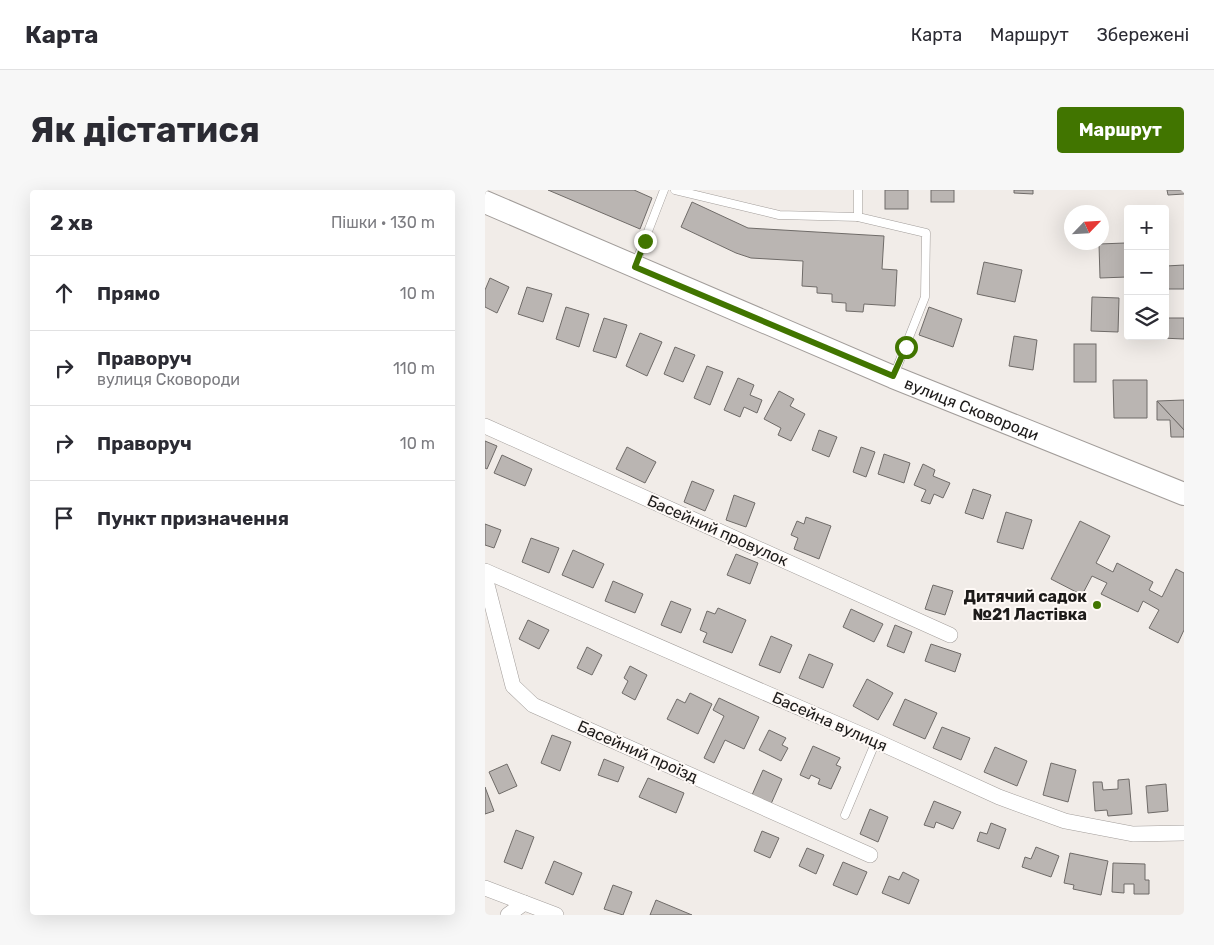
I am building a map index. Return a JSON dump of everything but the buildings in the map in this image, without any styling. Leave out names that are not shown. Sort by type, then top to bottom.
[{"type":"main road","name":"вулиця Сковороди","points":[[485,202],[893,376],[1184,494]]},
{"type":"street","name":"Басейний провулок","points":[[485,426],[950,635]]},
{"type":"street","name":"Басейна вулиця","points":[[485,571],[876,741],[999,798],[1065,821],[1133,834],[1184,832]]},
{"type":"street","name":"Басейний проїзд","points":[[485,577],[513,686],[533,704],[870,855]]},
{"type":"street","points":[[485,888],[556,915]]},
{"type":"street","points":[[508,915],[524,903]]},
{"type":"lane","points":[[635,267],[664,190]]},
{"type":"lane","points":[[675,190],[779,215],[858,217],[927,233],[925,297],[893,376]]},
{"type":"lane","points":[[858,190],[858,217]]},
{"type":"lane","points":[[845,815],[876,741]]},
{"type":"place","name":"Дитячий садок №21 Ластівка","points":[[1097,605]]},
{"type":"route","points":[[645,241],[635,267],[893,376],[906,347]]}]
